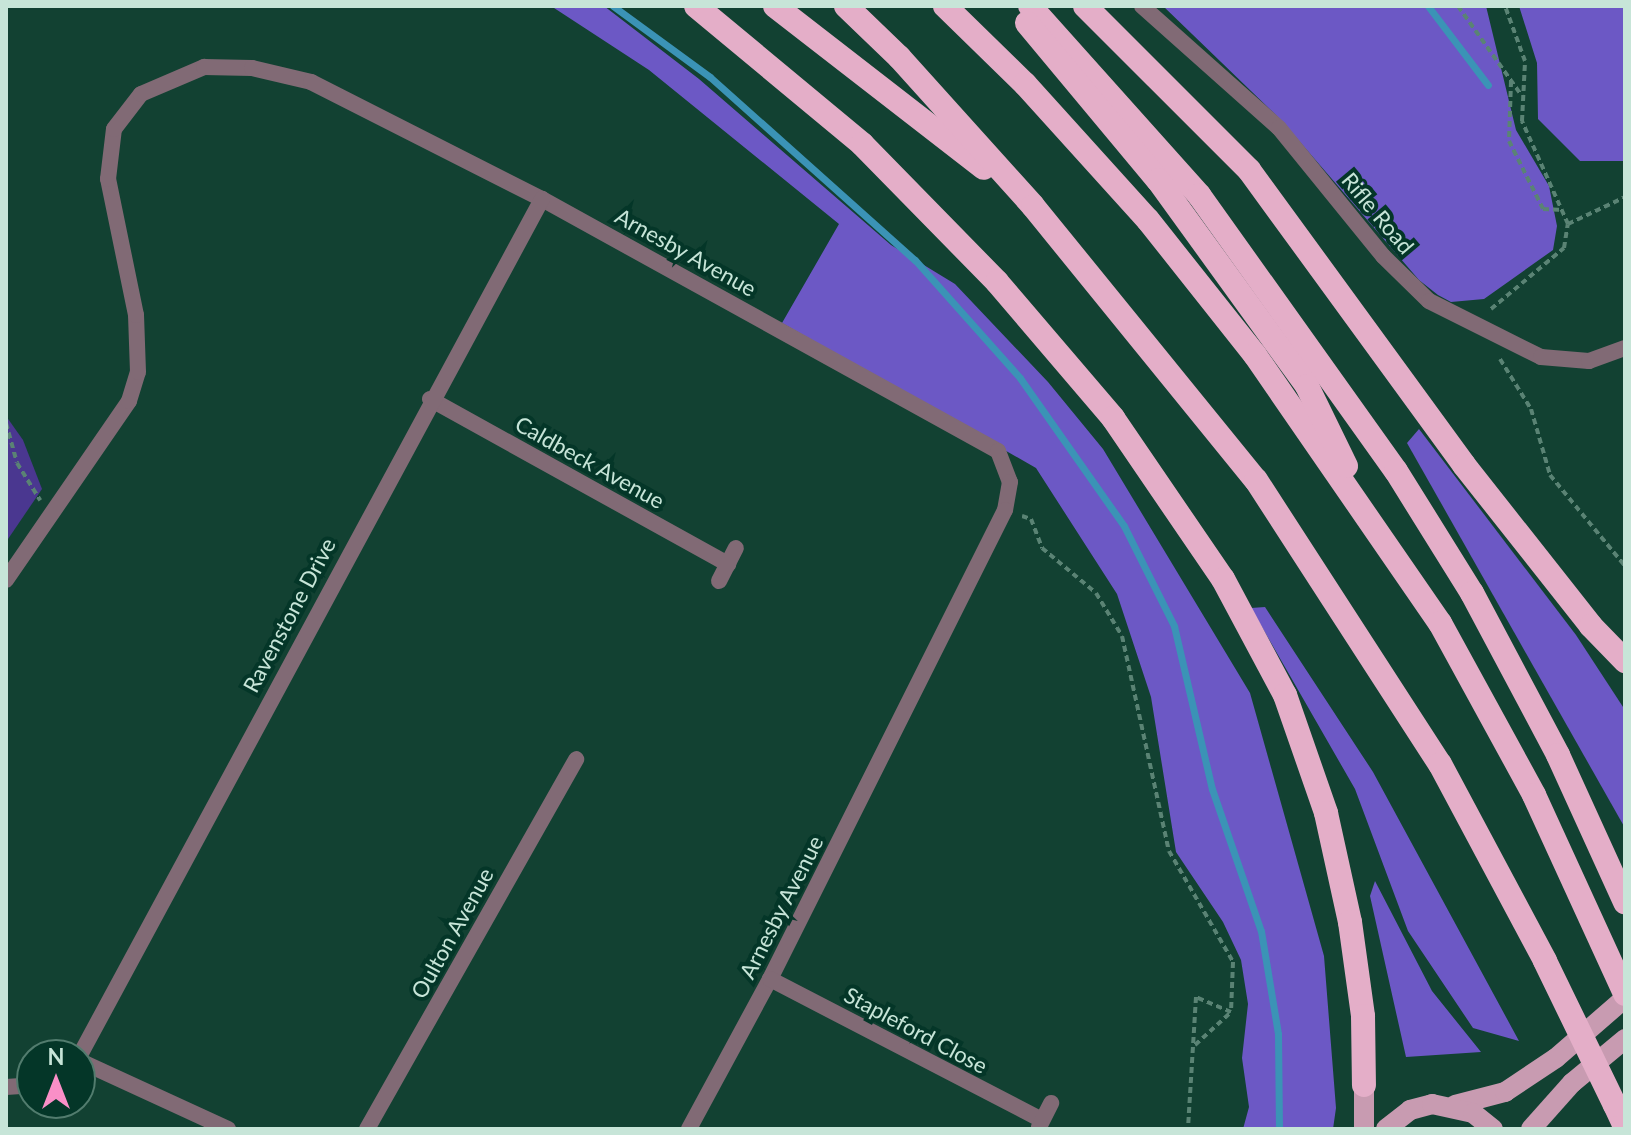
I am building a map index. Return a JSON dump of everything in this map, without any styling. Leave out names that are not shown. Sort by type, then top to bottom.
[{"type":"highway","points":[[696,6],[862,144],[997,282],[1113,418],[1223,579],[1285,695],[1326,813],[1352,938],[1363,1016],[1364,1085]]},
{"type":"highway","points":[[775,6],[1033,206]]},
{"type":"highway","points":[[846,6],[899,57],[1033,206],[1256,480],[1440,764],[1545,961],[1620,1116]]},
{"type":"highway","points":[[945,6],[1025,84],[1148,220],[1255,355],[1440,623],[1534,795],[1625,996]]},
{"type":"highway","points":[[1013,6],[1158,180],[1307,386],[1384,542]]},
{"type":"highway","points":[[1030,6],[1199,195],[1396,471],[1486,620],[1558,755],[1625,902]]},
{"type":"highway","points":[[1085,6],[1249,170],[1464,465],[1591,626],[1625,661]]},
{"type":"main road","points":[[1386,1129],[1410,1110],[1455,1105],[1505,1092],[1556,1058],[1625,996]]},
{"type":"main road","points":[[1531,1129],[1572,1083],[1625,1039]]},
{"type":"main road","points":[[1364,1085],[1364,1129]]},
{"type":"main road","points":[[1455,1105],[1493,1129]]},
{"type":"street","name":"Rifle Road","points":[[1142,6],[1279,128],[1383,256],[1429,301],[1541,357],[1589,361],[1625,348]]},
{"type":"street","name":"Arnesby Avenue","points":[[6,580],[129,401],[138,372],[136,315],[107,154],[126,107],[141,94],[204,67],[252,68],[300,79],[542,199],[980,437],[1007,465],[1005,510],[770,979],[689,1129]]},
{"type":"street","name":"Ravenstone Drive","points":[[89,1039],[430,399],[542,199]]},
{"type":"street","name":"Caldbeck Avenue","points":[[430,399],[728,564]]},
{"type":"street","points":[[719,581],[736,548]]},
{"type":"street","name":"Oulton Avenue","points":[[367,1129],[576,759]]},
{"type":"street","name":"Stapleford Close","points":[[770,979],[1040,1125],[1051,1103]]},
{"type":"street","points":[[96,1068],[228,1129]]},
{"type":"path","points":[[1458,6],[1523,97]]},
{"type":"path","points":[[1505,6],[1525,61],[1522,121],[1568,224],[1564,248],[1490,309],[1482,330],[1531,409],[1550,475],[1625,566]]},
{"type":"path","points":[[1511,81],[1509,141],[1543,209],[1563,210]]},
{"type":"path","points":[[1568,224],[1624,199]]},
{"type":"path","points":[[6,423],[17,463],[50,517]]},
{"type":"path","points":[[1005,510],[1031,519],[1042,548],[1096,593],[1122,636],[1169,851],[1233,962],[1231,1012],[1193,1047]]},
{"type":"path","points":[[1188,1129],[1196,997],[1231,1012]]},
{"type":"shaded area","points":[[551,6],[604,6],[699,79],[891,245],[955,284],[1048,382],[1103,449],[1250,693],[1324,956],[1336,1108],[1333,1129],[1243,1129],[1249,1107],[1242,1058],[1248,1004],[1241,960],[1223,922],[1176,852],[1151,697],[1117,594],[1036,468],[782,323],[839,224],[649,70]]},
{"type":"shaded area","points":[[1163,6],[1486,6],[1516,130],[1549,186],[1557,226],[1553,250],[1484,299],[1451,302],[1438,295],[1419,280],[1281,120]]},
{"type":"shaded area","points":[[1519,6],[1625,6],[1625,161],[1580,161],[1538,119],[1537,63]]},
{"type":"shaded area","points":[[6,416],[23,440],[42,489],[6,542]]},
{"type":"shaded area","points":[[1419,429],[1576,635],[1625,710],[1625,828],[1407,443]]},
{"type":"shaded area","points":[[1265,607],[1373,772],[1519,1041],[1473,1028],[1408,931],[1355,789],[1251,608]]},
{"type":"shaded area","points":[[1375,881],[1432,991],[1481,1052],[1406,1057],[1370,896]]},
{"type":"waterway","points":[[613,6],[710,77],[915,260],[1020,378],[1124,526],[1174,626],[1212,789],[1261,931],[1278,1034],[1279,1129]]},
{"type":"waterway","points":[[1428,6],[1488,85]]}]
